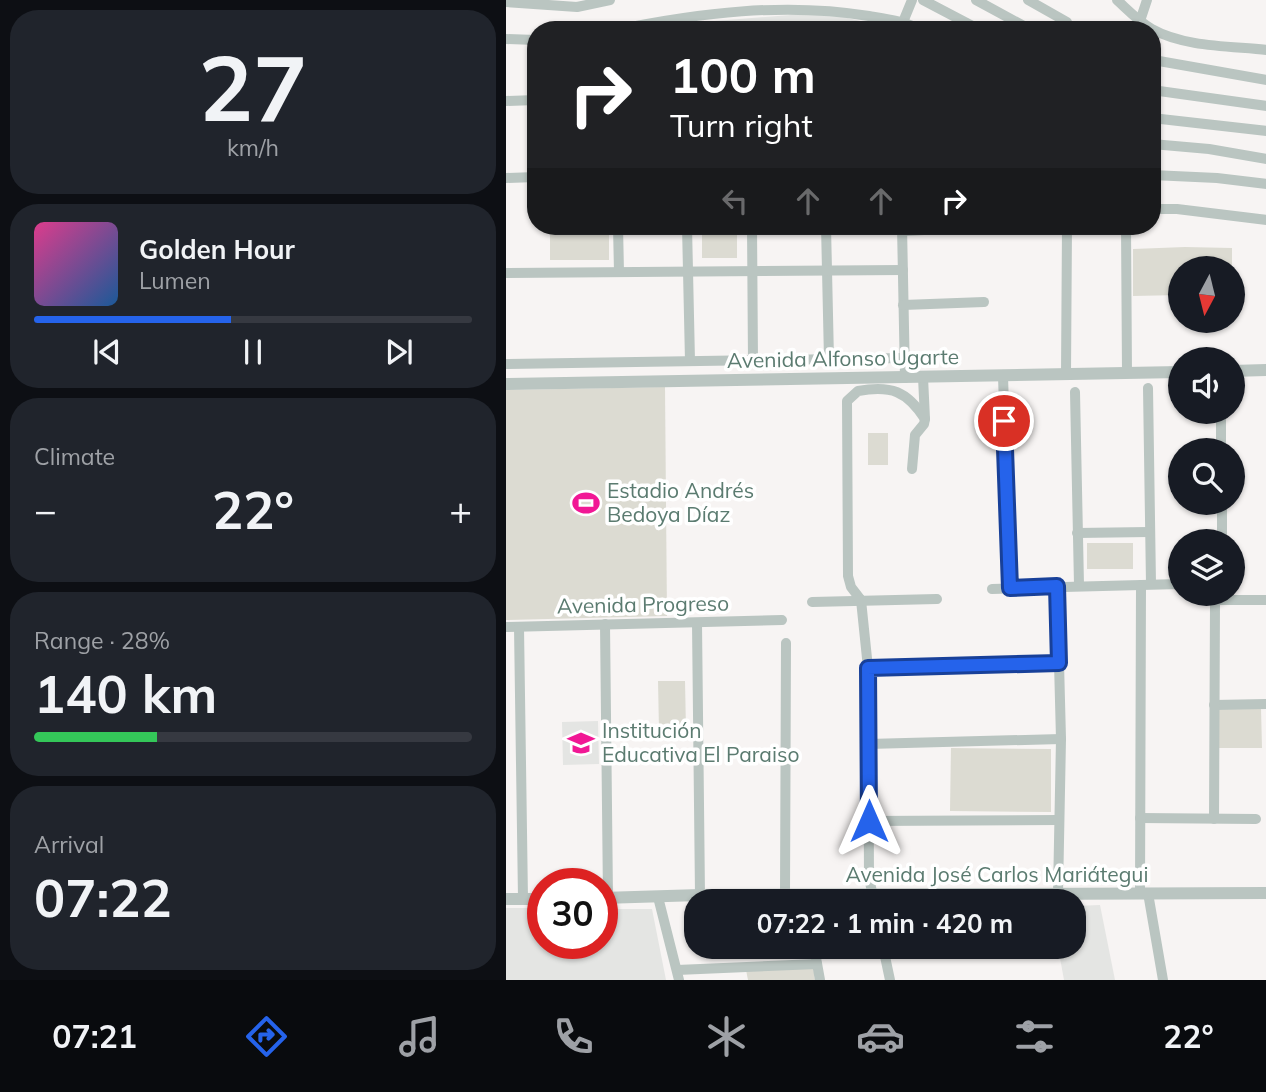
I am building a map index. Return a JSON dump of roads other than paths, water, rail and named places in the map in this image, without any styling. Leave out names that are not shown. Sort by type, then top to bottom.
[{"type":"street","points":[[506,2],[577,6],[610,0]]},
{"type":"street","points":[[900,21],[912,0]]},
{"type":"street","points":[[923,0],[963,21]]},
{"type":"street","points":[[977,0],[1015,21]]},
{"type":"street","points":[[1028,0],[1065,21]]},
{"type":"street","points":[[1117,0],[1140,21],[1147,0]]},
{"type":"street","points":[[701,21],[766,9],[802,9],[879,21]]},
{"type":"street","points":[[1161,33],[1190,42],[1266,50]]},
{"type":"street","points":[[506,39],[527,40]]},
{"type":"street","points":[[1161,61],[1266,80]]},
{"type":"street","points":[[1161,91],[1266,106]]},
{"type":"street","points":[[506,101],[527,100]]},
{"type":"street","points":[[1161,119],[1266,131]]},
{"type":"street","points":[[1161,145],[1210,149],[1266,159]]},
{"type":"street","points":[[1161,175],[1266,184]]},
{"type":"street","points":[[506,178],[527,177]]},
{"type":"street","points":[[1161,209],[1266,220]]},
{"type":"street","points":[[617,235],[619,272]]},
{"type":"street","points":[[687,235],[690,361]]},
{"type":"street","points":[[752,235],[753,360]]},
{"type":"street","points":[[826,235],[829,359]]},
{"type":"street","points":[[902,235],[905,378]]},
{"type":"street","points":[[1066,374],[1067,235]]},
{"type":"street","points":[[1126,235],[1127,373]]},
{"type":"street","points":[[506,273],[903,270]]},
{"type":"street","points":[[903,305],[984,302]]},
{"type":"street","name":"Avenida Alfonso Ugarte","points":[[506,364],[904,358]]},
{"type":"street","points":[[1245,371],[1266,370]]},
{"type":"street","name":"Avenida Alfonso Ugarte","points":[[506,384],[1168,372]]},
{"type":"street","points":[[1003,376],[1010,588]]},
{"type":"street","points":[[912,469],[915,435],[925,419],[923,377]]},
{"type":"street","points":[[1148,388],[1149,532],[1140,818],[1144,893],[1163,980]]},
{"type":"street","points":[[871,889],[868,668],[861,600],[851,587],[848,576],[847,401],[858,391],[900,392],[915,403],[925,419]]},
{"type":"street","points":[[1075,392],[1079,585]]},
{"type":"street","points":[[1078,533],[1149,532]]},
{"type":"street","points":[[992,589],[1168,584]]},
{"type":"street","points":[[1057,586],[1061,739],[1058,889]]},
{"type":"street","points":[[812,602],[937,599]]},
{"type":"street","points":[[1245,599],[1266,600]]},
{"type":"street","points":[[1214,819],[1217,606]]},
{"type":"street","name":"Avenida Progreso","points":[[506,627],[782,620]]},
{"type":"street","points":[[697,623],[700,889]]},
{"type":"street","points":[[605,624],[605,868]]},
{"type":"street","points":[[519,627],[523,899]]},
{"type":"street","points":[[785,889],[786,643]]},
{"type":"street","points":[[868,668],[1059,663]]},
{"type":"street","points":[[1214,705],[1266,704]]},
{"type":"street","points":[[868,744],[1061,739]]},
{"type":"street","points":[[1140,818],[1256,819]]},
{"type":"street","points":[[869,821],[1059,820]]},
{"type":"street","name":"Avenida José Carlos Mariátegui","points":[[1086,893],[1266,892]]},
{"type":"street","name":"Avenida José Carlos Mariátegui","points":[[618,898],[684,896]]},
{"type":"street","points":[[658,897],[678,975],[743,967],[817,964]]},
{"type":"street","points":[[506,899],[527,899]]},
{"type":"street","points":[[816,959],[820,980]]},
{"type":"street","points":[[886,959],[890,980]]},
{"type":"street","points":[[743,967],[746,980]]},
{"type":"place","name":"Estadio Andrés Bedoya Díaz","points":[[586,503]]},
{"type":"place","name":"Institución Educativa El Paraiso","points":[[581,743]]}]
